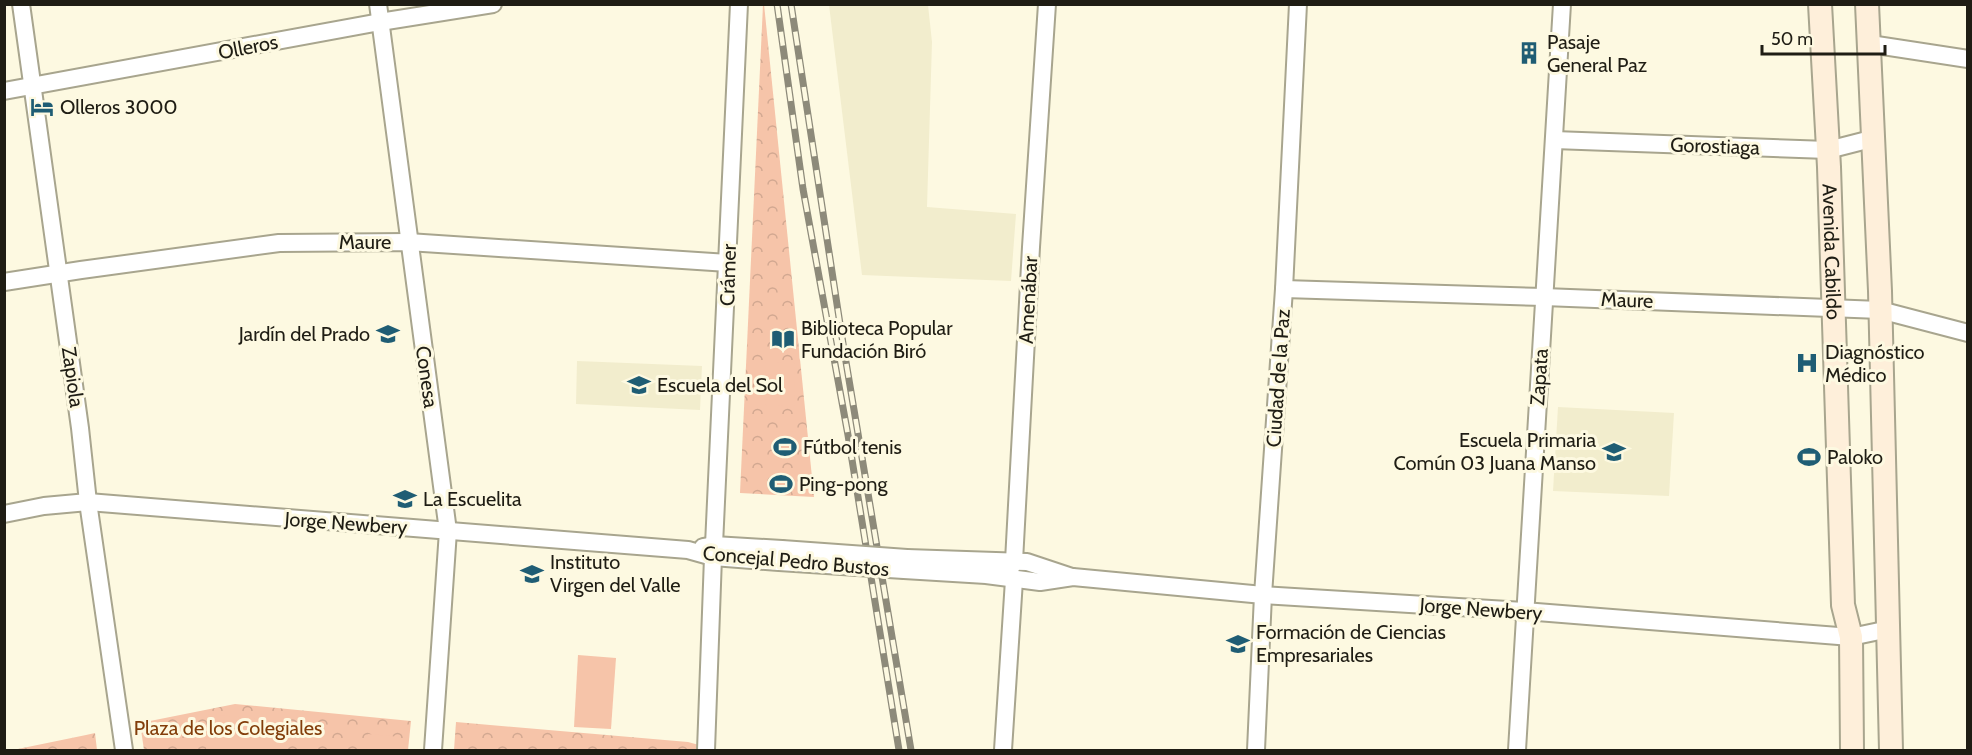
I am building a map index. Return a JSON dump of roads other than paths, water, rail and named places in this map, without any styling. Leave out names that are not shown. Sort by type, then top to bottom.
[{"type":"main road","name":"Avenida Cabildo","points":[[1820,4],[1828,150],[1843,605],[1851,637],[1852,750]]},
{"type":"main road","points":[[1868,4],[1875,138],[1892,750]]},
{"type":"street","name":"Zapiola","points":[[21,4],[124,750]]},
{"type":"street","name":"Conesa","points":[[378,4],[448,531],[433,750]]},
{"type":"street","name":"Olleros","points":[[4,92],[380,22],[493,4]]},
{"type":"street","name":"Crámer","points":[[706,750],[713,551],[739,4]]},
{"type":"street","name":"Amenábar","points":[[1014,561],[1047,4]]},
{"type":"street","name":"Ciudad de la Paz","points":[[1256,750],[1263,594],[1284,289],[1298,4]]},
{"type":"street","name":"Zapata","points":[[1517,750],[1562,4]]},
{"type":"street","points":[[1870,44],[1968,59]]},
{"type":"street","name":"Gorostiaga","points":[[1554,140],[1828,150],[1875,138]]},
{"type":"street","name":"Maure","points":[[4,282],[279,243],[408,242],[728,263]]},
{"type":"street","name":"Maure","points":[[1284,289],[1880,310],[1968,333]]},
{"type":"street","name":"Jorge Newbery","points":[[4,514],[44,506],[88,502],[688,550]]},
{"type":"street","name":"Concejal Pedro Bustos","points":[[688,550],[906,564],[1014,580]]},
{"type":"street","name":"Concejal Pedro Bustos","points":[[906,564],[1014,561]]},
{"type":"street","points":[[986,575],[1010,570],[1014,561]]},
{"type":"street","name":"Jorge Newbery","points":[[1014,561],[1042,566],[1073,577]]},
{"type":"street","name":"Jorge Newbery","points":[[1014,580],[1040,582],[1073,577],[1263,594],[1524,611],[1851,637],[1889,629]]},
{"type":"street","points":[[1004,750],[1014,580]]},
{"type":"railway","points":[[777,4],[803,189],[848,435],[899,750]]},
{"type":"railway","points":[[791,4],[844,350],[911,750]]},
{"type":"place","name":"Pasaje General Paz","points":[[1529,53]]},
{"type":"place","name":"Olleros 3000","points":[[42,107]]},
{"type":"place","name":"Jardín del Prado","points":[[388,334]]},
{"type":"place","name":"Biblioteca Popular Fundación Biró","points":[[783,339]]},
{"type":"place","name":"Diagnóstico Médico","points":[[1807,363]]},
{"type":"place","name":"Escuela del Sol","points":[[639,385]]},
{"type":"place","name":"Fútbol tenis","points":[[785,447]]},
{"type":"place","name":"Escuela Primaria Común 03 Juana Manso","points":[[1614,452]]},
{"type":"place","name":"Paloko","points":[[1809,457]]},
{"type":"place","name":"Ping-pong","points":[[781,484]]},
{"type":"place","name":"La Escuelita","points":[[405,499]]},
{"type":"place","name":"Instituto Virgen del Valle","points":[[532,574]]},
{"type":"place","name":"Formación de Ciencias Empresariales","points":[[1238,644]]},
{"type":"park label","name":"Plaza de los Colegiales","points":[[228,728]]}]
